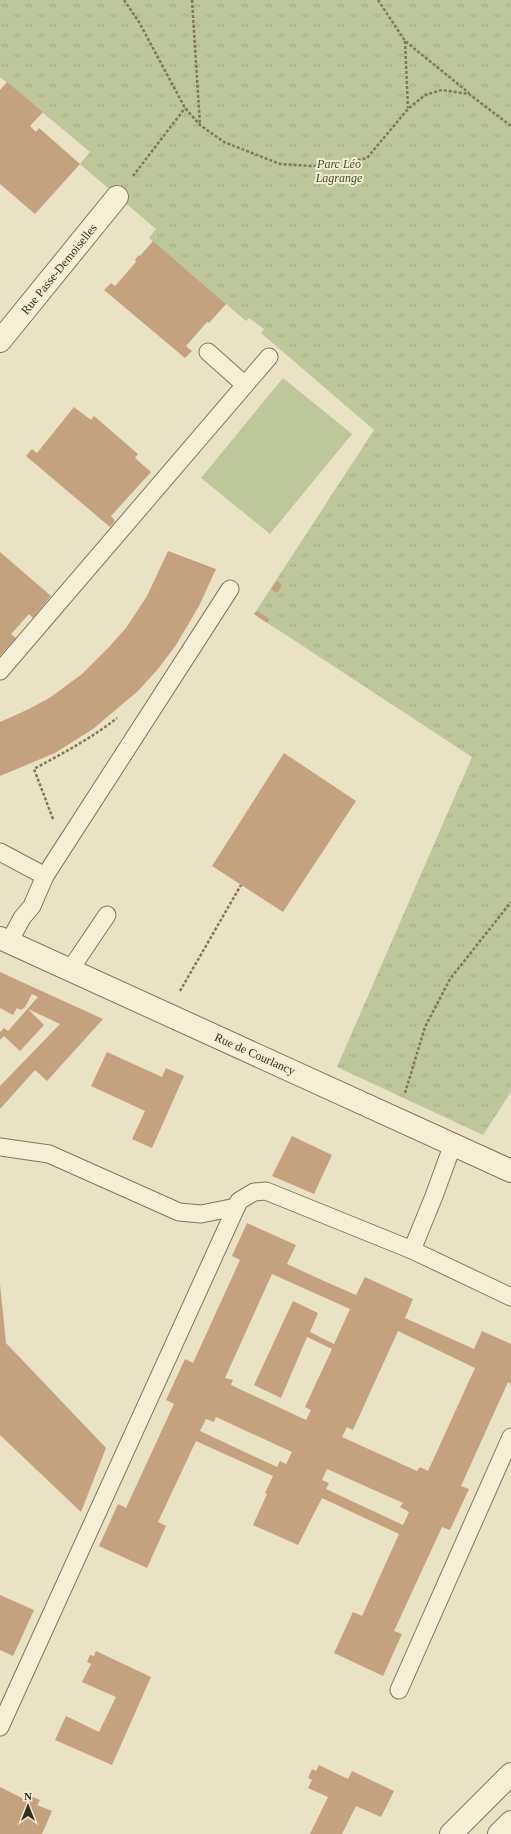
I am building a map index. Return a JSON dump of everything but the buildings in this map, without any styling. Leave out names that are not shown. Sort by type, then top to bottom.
[{"type":"street","name":"Rue Passe-Demoiselles","points":[[0,341],[117,197]]},
{"type":"street","name":"Rue de Courlancy","points":[[4,940],[511,1171]]},
{"type":"street","points":[[451,1834],[511,1774]]},
{"type":"street","points":[[499,1834],[511,1822]]},
{"type":"lane","points":[[208,352],[245,385]]},
{"type":"lane","points":[[0,671],[269,357]]},
{"type":"lane","points":[[4,940],[32,906],[45,876],[230,589]]},
{"type":"lane","points":[[0,852],[45,876]]},
{"type":"lane","points":[[70,970],[107,915]]},
{"type":"lane","points":[[412,1250],[453,1144]]},
{"type":"lane","points":[[0,1147],[49,1154],[179,1212],[201,1214],[236,1207]]},
{"type":"lane","points":[[0,1727],[239,1201],[245,1196],[254,1192],[266,1191],[412,1250],[511,1297]]},
{"type":"lane","points":[[398,1690],[511,1437]]},
{"type":"path","points":[[124,0],[139,22],[185,108],[200,125],[224,142],[280,164],[329,167],[367,158],[408,109],[425,95],[442,90],[469,94]]},
{"type":"path","points":[[192,0],[200,125]]},
{"type":"path","points":[[378,0],[405,41],[469,94],[511,126]]},
{"type":"path","points":[[405,41],[408,109]]},
{"type":"path","points":[[117,197],[185,108]]},
{"type":"path","points":[[54,824],[34,769],[104,728],[121,714]]},
{"type":"path","points":[[166,1014],[242,885]]},
{"type":"path","points":[[397,1119],[425,1027],[450,979],[511,902]]},
{"type":"green space","name":"Parc Léo Lagrange","points":[[0,0],[511,0],[511,1092],[483,1135],[337,1067],[472,757],[254,614],[374,430],[261,333],[264,329],[249,318],[246,321],[149,238],[156,229],[80,164],[90,152],[0,77]]},
{"type":"green space","points":[[283,378],[352,434],[270,534],[201,478]]}]
